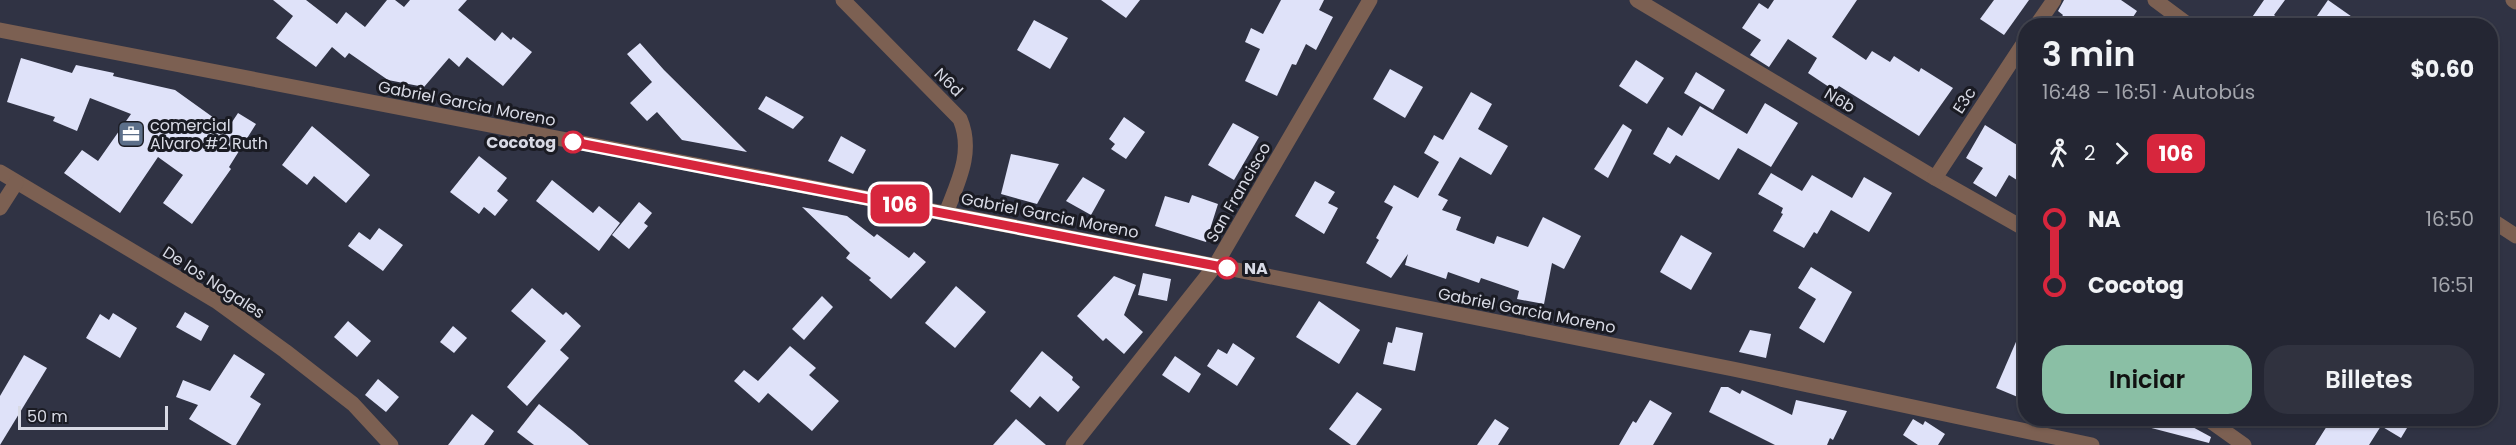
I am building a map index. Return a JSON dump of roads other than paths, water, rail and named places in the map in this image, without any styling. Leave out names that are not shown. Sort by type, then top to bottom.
[{"type":"street","name":"N6d","points":[[843,0],[960,119],[966,133],[964,168],[946,213]]},
{"type":"street","name":"San Francisco","points":[[1073,445],[1215,266],[1370,0]]},
{"type":"street","name":"N6b","points":[[1637,0],[2018,225]]},
{"type":"street","points":[[2042,18],[2054,0]]},
{"type":"street","points":[[2155,0],[2179,18]]},
{"type":"street","name":"Gabriel Garcia Moreno","points":[[0,30],[1215,266],[1733,369],[2091,445]]},
{"type":"street","name":"E3c","points":[[1935,178],[2018,52]]},
{"type":"street","name":"De los Nogales","points":[[0,171],[16,183],[216,301],[353,404],[378,428],[391,445]]},
{"type":"street","points":[[0,208],[16,183]]},
{"type":"street","points":[[2498,224],[2516,236]]},
{"type":"street","points":[[2217,426],[2244,445]]},
{"type":"place","name":"comercial Alvaro #2 Ruth","points":[[131,134]]},
{"type":"place","name":"Cocotog","points":[[573,142]]},
{"type":"place","name":"NA","points":[[1227,268]]}]
